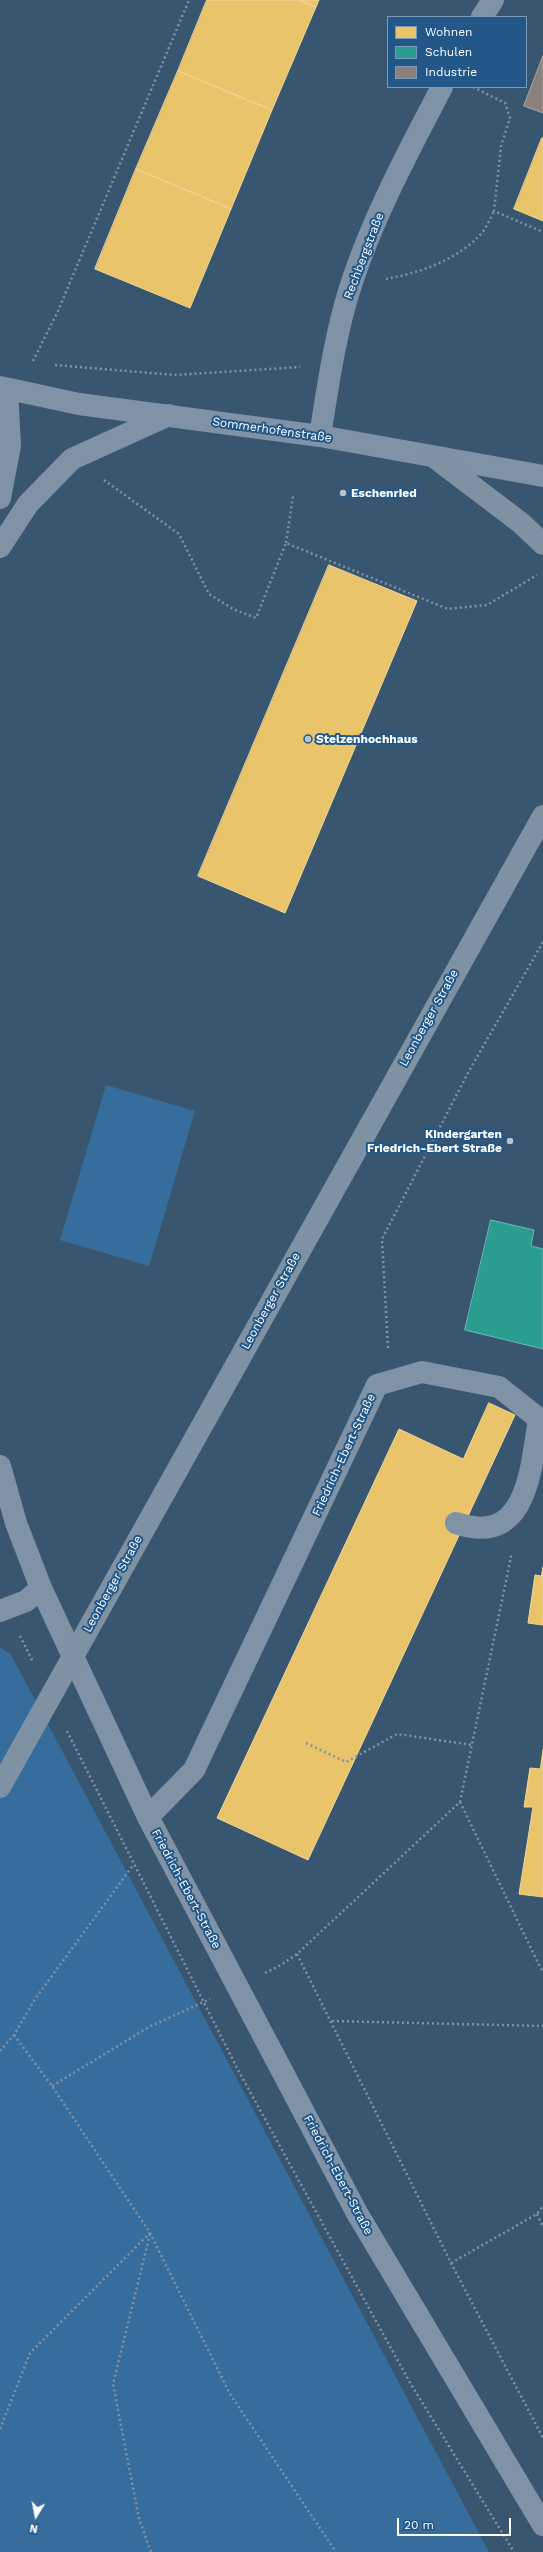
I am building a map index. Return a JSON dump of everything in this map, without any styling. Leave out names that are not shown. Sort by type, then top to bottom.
[{"type":"main road","points":[[434,457],[521,523],[543,544]]},
{"type":"main road","name":"Leonberger Straße","points":[[0,1786],[543,816]]},
{"type":"street","points":[[483,16],[493,0]]},
{"type":"street","name":"Rechbergstraße","points":[[320,436],[330,365],[351,285],[397,172],[441,88]]},
{"type":"street","points":[[0,498],[10,446],[2,391]]},
{"type":"street","name":"Sommerhofenstraße","points":[[2,391],[79,404],[320,436],[543,476]]},
{"type":"street","points":[[0,547],[28,504],[72,459],[169,416]]},
{"type":"street","name":"Friedrich-Ebert-Straße","points":[[148,1817],[194,1770],[377,1385],[422,1372],[499,1387],[539,1419],[528,1484],[518,1508],[502,1523]]},
{"type":"street","name":"Friedrich-Ebert-Straße","points":[[0,1466],[16,1523],[41,1588],[148,1817],[357,2213],[543,2525]]},
{"type":"street","points":[[456,1523],[483,1527],[502,1523]]},
{"type":"street","points":[[0,1612],[26,1601],[41,1588]]},
{"type":"path","points":[[33,362],[58,311],[189,0]]},
{"type":"path","points":[[351,285],[412,274],[459,253],[480,235],[494,211],[501,146],[510,118],[505,103],[475,88]]},
{"type":"path","points":[[494,211],[543,232]]},
{"type":"path","points":[[26,361],[40,363]]},
{"type":"path","points":[[48,364],[175,375],[330,365]]},
{"type":"path","points":[[72,459],[179,534],[209,594],[233,609],[256,618],[286,544],[293,496]]},
{"type":"path","points":[[286,544],[448,610],[487,605],[542,572]]},
{"type":"path","points":[[391,1381],[382,1239],[469,1071],[543,942]]},
{"type":"path","points":[[281,1965],[297,1954],[460,1802],[511,1557],[502,1523]]},
{"type":"path","points":[[306,1743],[346,1762],[397,1734],[472,1745]]},
{"type":"path","points":[[460,1802],[543,1973]]},
{"type":"path","points":[[0,2051],[14,2035],[35,1999],[134,1864]]},
{"type":"path","points":[[297,1954],[332,2021],[451,2264],[543,2438]]},
{"type":"path","points":[[332,2021],[543,2026]]},
{"type":"path","points":[[52,2086],[149,2027]]},
{"type":"path","points":[[14,2035],[52,2086],[150,2233],[230,2394],[336,2552]]},
{"type":"path","points":[[451,2264],[537,2214],[543,2206]]},
{"type":"path","points":[[537,2214],[543,2227]]},
{"type":"path","points":[[0,2429],[30,2353],[150,2233]]},
{"type":"path","points":[[150,2233],[113,2384],[139,2519],[151,2552]]},
{"type":"shaded area","points":[[106,1085],[195,1111],[149,1266],[60,1240]]},
{"type":"shaded area","points":[[0,1648],[10,1653],[489,2552],[0,2552]]},
{"type":"building: Wohnen","points":[[207,0],[300,0],[316,7],[272,110],[178,71]]},
{"type":"building: Wohnen","points":[[300,0],[319,0],[316,7]]},
{"type":"building: Wohnen","points":[[178,71],[272,110],[231,209],[136,169]]},
{"type":"building: Wohnen","points":[[543,138],[543,221],[514,209]]},
{"type":"building: Wohnen","points":[[136,169],[231,209],[190,308],[95,269]]},
{"type":"building: Wohnen","name":"Stelzenhochhaus","points":[[329,565],[417,601],[285,913],[198,876]]},
{"type":"building: Wohnen","points":[[489,1403],[515,1415],[308,1860],[217,1818],[399,1429],[463,1459]]},
{"type":"building: Wohnen","points":[[543,1567],[543,1625],[528,1623],[535,1575],[541,1576]]},
{"type":"building: Wohnen","points":[[543,1750],[543,1897],[519,1894],[533,1807],[524,1807],[530,1768],[540,1769]]},
{"type":"building: Schulen","points":[[491,1220],[534,1230],[531,1246],[543,1249],[543,1349],[465,1330]]},
{"type":"building: Industrie","points":[[543,56],[543,113],[524,106]]},
{"type":"place","name":"Eschenried","points":[[343,493]]},
{"type":"place","name":"Stelzenhochhaus","points":[[308,739]]},
{"type":"place","name":"Kindergarten Friedrich-Ebert Straße","points":[[510,1141]]}]
